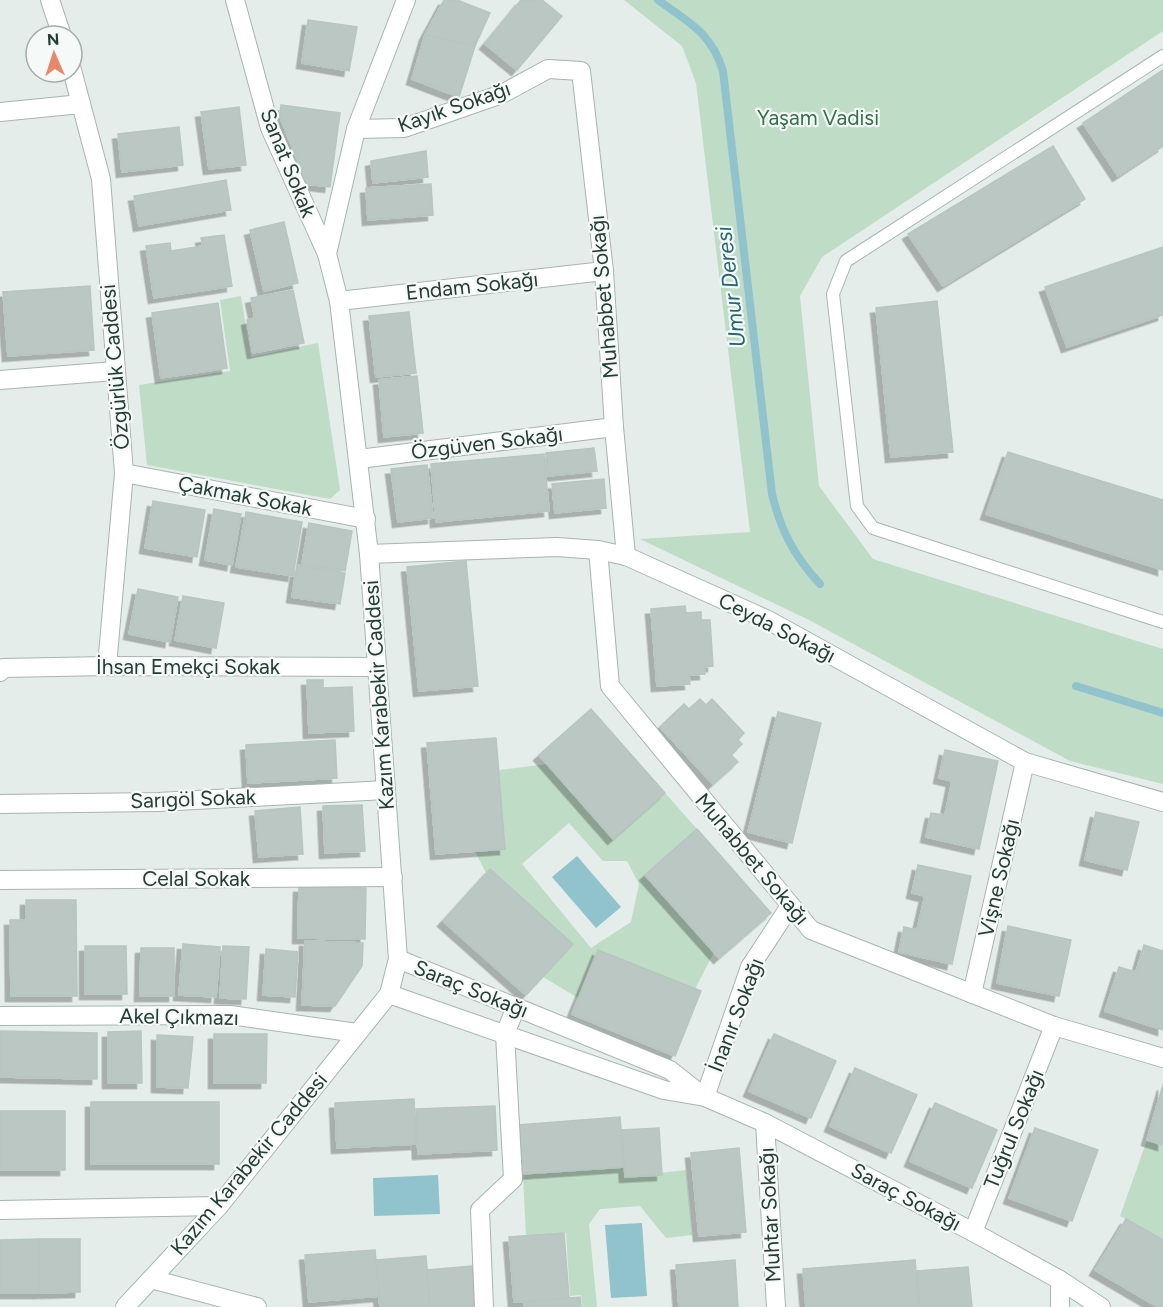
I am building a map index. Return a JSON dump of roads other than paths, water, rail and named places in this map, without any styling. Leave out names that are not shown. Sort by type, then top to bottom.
[{"type":"street","points":[[50,0],[58,24]]},
{"type":"street","name":"Sanat Sokak","points":[[235,0],[270,128],[327,254]]},
{"type":"street","name":"Kazım Karabekir Caddesi","points":[[125,1307],[219,1206],[389,994],[398,959],[366,519],[339,301],[327,254],[357,129],[403,2]]},
{"type":"street","name":"Kayık Sokağı","points":[[357,129],[404,128],[502,94],[548,69]]},
{"type":"street","name":"Muhabbet Sokağı","points":[[548,69],[581,71],[604,271],[626,556]]},
{"type":"street","name":"Özgürlük Caddesi","points":[[76,84],[101,179],[124,473],[106,666]]},
{"type":"street","points":[[0,112],[81,104]]},
{"type":"street","name":"Endam Sokağı","points":[[339,301],[604,271]]},
{"type":"street","points":[[0,380],[115,371]]},
{"type":"street","name":"Özgüven Sokağı","points":[[359,459],[615,427]]},
{"type":"street","name":"Çakmak Sokak","points":[[124,473],[366,519]]},
{"type":"street","name":"Ceyda Sokağı","points":[[369,554],[557,547],[598,550],[626,556],[768,620],[1025,762],[1163,802]]},
{"type":"street","name":"Muhabbet Sokağı","points":[[598,550],[610,686],[811,930],[1054,1026],[1163,1058]]},
{"type":"street","name":"İhsan Emekçi Sokak","points":[[0,672],[3,668],[106,666],[377,667]]},
{"type":"street","name":"Vişne Sokağı","points":[[972,994],[1025,762]]},
{"type":"street","name":"Sarıgöl Sokak","points":[[0,804],[158,802],[386,790]]},
{"type":"street","name":"Celal Sokak","points":[[0,880],[393,877]]},
{"type":"street","name":"İnanır Sokağı","points":[[705,1097],[750,967],[790,906]]},
{"type":"street","name":"Saraç Sokağı","points":[[398,959],[670,1070],[705,1097]]},
{"type":"street","name":"Saraç Sokağı","points":[[389,994],[664,1090],[705,1097],[765,1123],[973,1232],[1060,1280],[1101,1307]]},
{"type":"street","points":[[484,1307],[480,1210],[513,1179],[505,1034],[516,1007]]},
{"type":"street","name":"Akel Çıkmazı","points":[[0,1016],[230,1015],[357,1032]]},
{"type":"street","name":"Tuğrul Sokağı","points":[[973,1232],[1054,1026]]},
{"type":"street","name":"Muhtar Sokağı","points":[[765,1123],[776,1307]]},
{"type":"street","points":[[0,1210],[219,1206]]},
{"type":"street","points":[[151,1279],[257,1307]]},
{"type":"street","points":[[1060,1280],[1060,1307]]},
{"type":"lane","points":[[1163,56],[846,261],[834,294],[856,506],[873,528],[1163,622]]},
{"type":"water","points":[[577,856],[621,907],[596,928],[552,877]]},
{"type":"water","points":[[438,1175],[440,1214],[374,1216],[373,1178]]},
{"type":"water","points":[[642,1223],[647,1296],[611,1298],[605,1225]]},
{"type":"waterway","name":"Umur Deresi","points":[[658,0],[689,22],[705,37],[723,71],[772,494],[790,542],[820,584]]},
{"type":"waterway","name":"Umur Deresi","points":[[1076,686],[1163,713]]},
{"type":"park label","name":"Yaşam Vadisi","points":[[818,118]]}]
